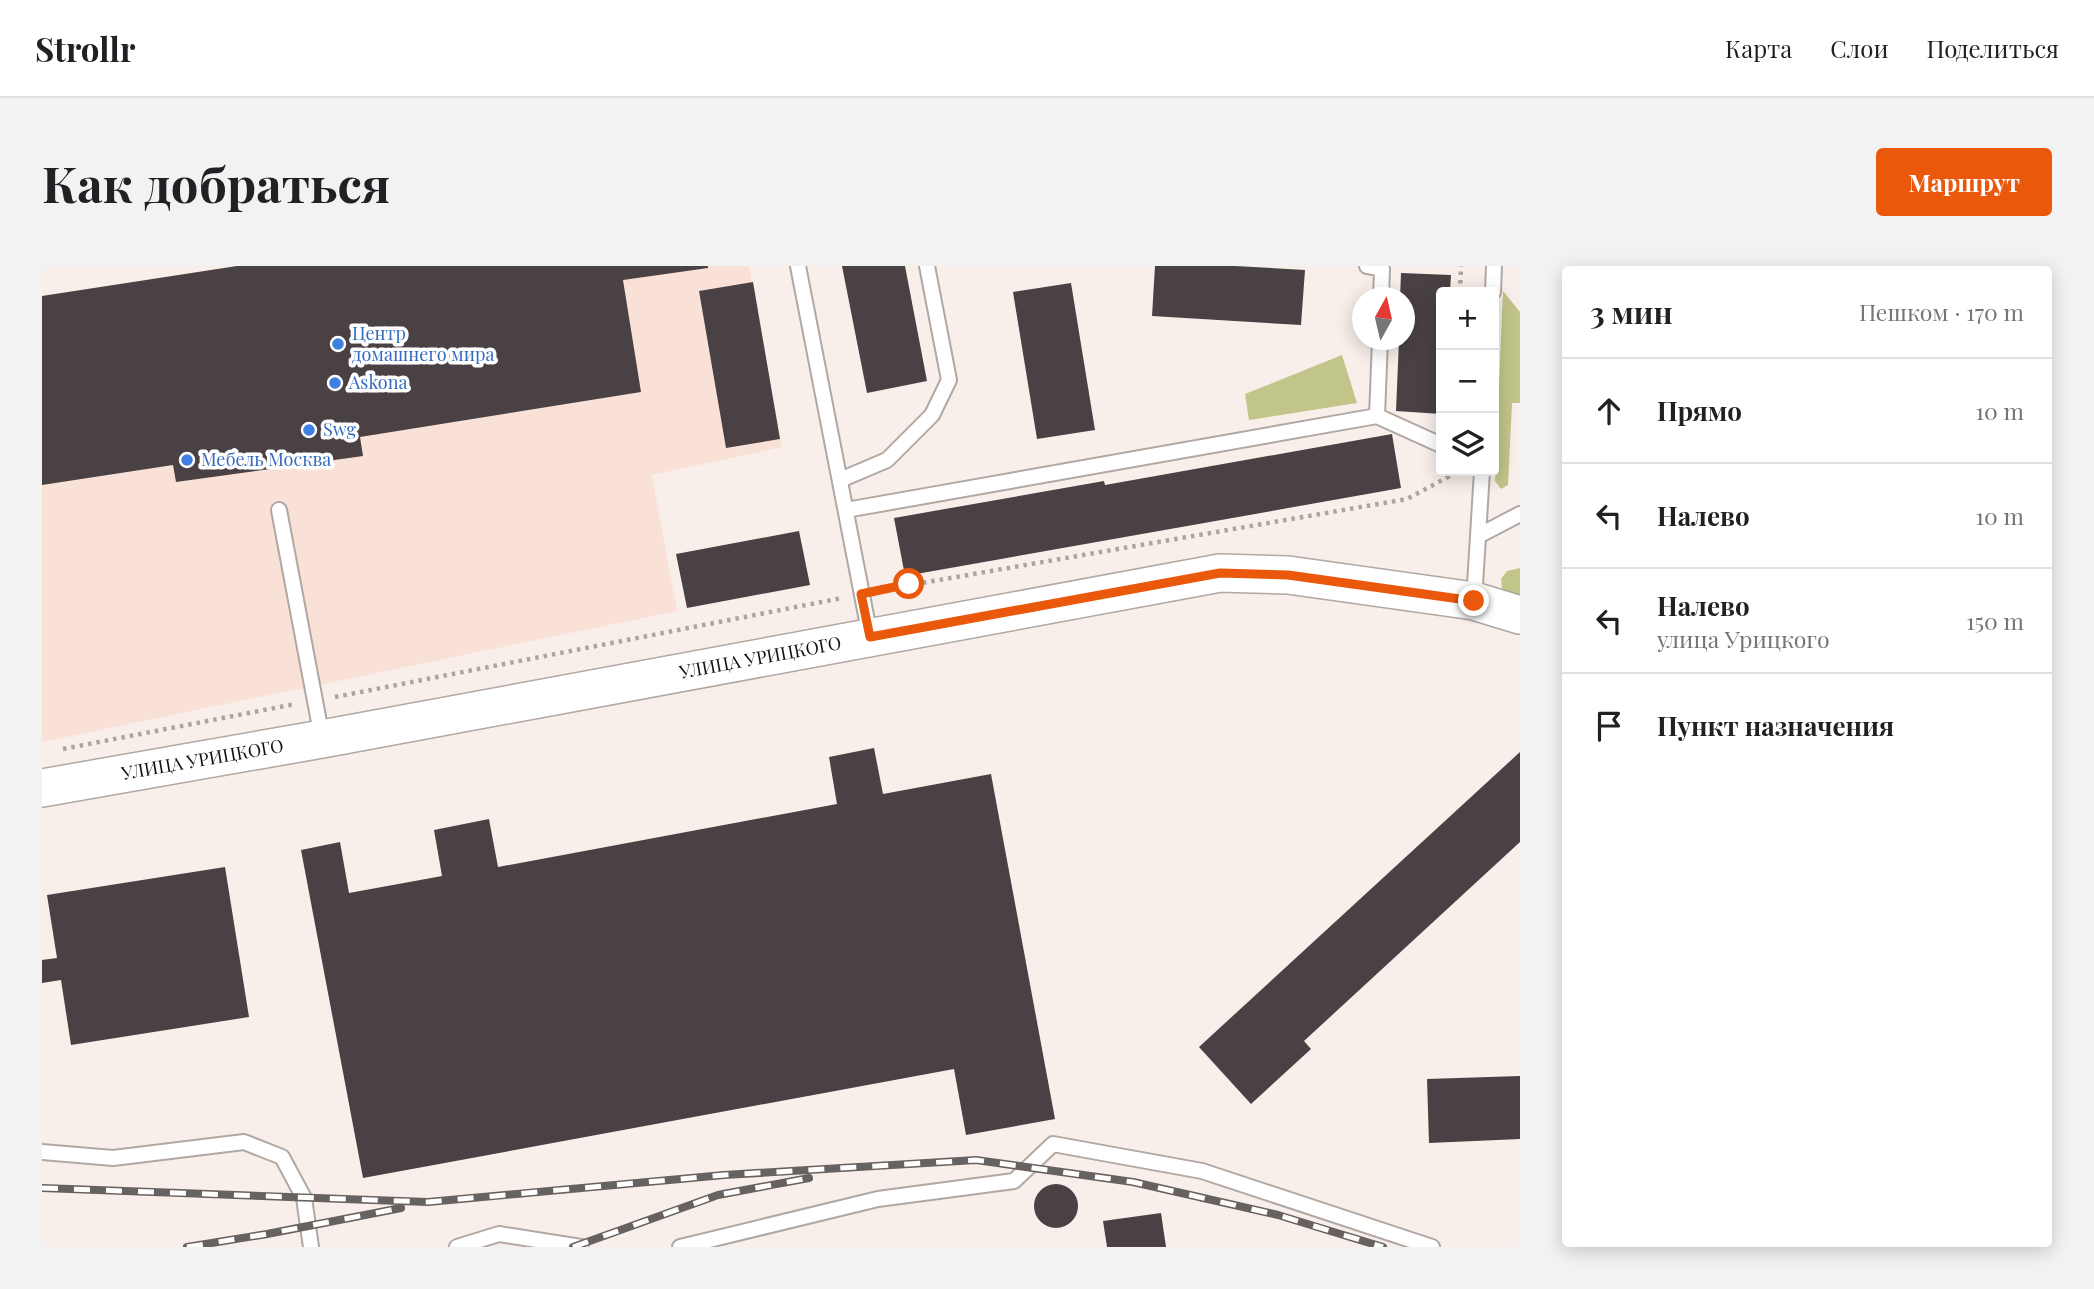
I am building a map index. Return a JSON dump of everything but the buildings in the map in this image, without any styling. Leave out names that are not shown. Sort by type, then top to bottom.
[{"type":"street","name":"УЛИЦА УРИЦКОГО","points":[[42,788],[1220,573],[1288,575],[1474,601],[1520,615]]},
{"type":"lane","points":[[798,266],[870,637]]},
{"type":"lane","points":[[840,480],[887,460],[932,415],[949,380],[927,266]]},
{"type":"lane","points":[[1367,266],[1382,269],[1381,287]]},
{"type":"lane","points":[[1493,287],[1494,266]]},
{"type":"lane","points":[[1377,416],[1380,350]]},
{"type":"lane","points":[[846,510],[1377,416],[1436,443]]},
{"type":"lane","points":[[1474,601],[1482,476]]},
{"type":"lane","points":[[279,510],[322,739]]},
{"type":"lane","points":[[1478,536],[1520,514]]},
{"type":"lane","points":[[42,1152],[113,1158],[244,1142],[282,1157],[304,1198],[312,1247]]},
{"type":"lane","points":[[680,1247],[878,1199],[1014,1181],[1053,1143],[1202,1171],[1432,1247]]},
{"type":"lane","points":[[457,1247],[499,1234],[581,1247]]},
{"type":"path","points":[[1461,266],[1461,287]]},
{"type":"path","points":[[56,750],[861,594],[1407,499],[1448,476]]},
{"type":"shaded area","points":[[237,266],[749,266],[782,447],[652,475],[677,611],[42,742],[42,296]]},
{"type":"green space","points":[[1503,291],[1520,312],[1520,403],[1512,403],[1508,485],[1501,489],[1495,481],[1495,476],[1499,476]]},
{"type":"green space","points":[[1342,355],[1357,403],[1249,420],[1245,394]]},
{"type":"green space","points":[[1520,568],[1520,595],[1502,589],[1501,579],[1507,571]]},
{"type":"railway","points":[[42,1188],[428,1202],[724,1175],[976,1160],[1133,1182],[1278,1215],[1383,1247]]},
{"type":"railway","points":[[573,1247],[718,1195],[809,1178]]},
{"type":"railway","points":[[187,1247],[401,1208]]},
{"type":"place","name":"Центр домашнего мира","points":[[338,344]]},
{"type":"place","name":"Askona","points":[[335,383]]},
{"type":"place","name":"Swg","points":[[309,430]]},
{"type":"place","name":"Мебель Москва","points":[[187,460]]},
{"type":"route","points":[[909,584],[861,594],[870,637],[1220,573],[1288,575],[1474,601]]}]
